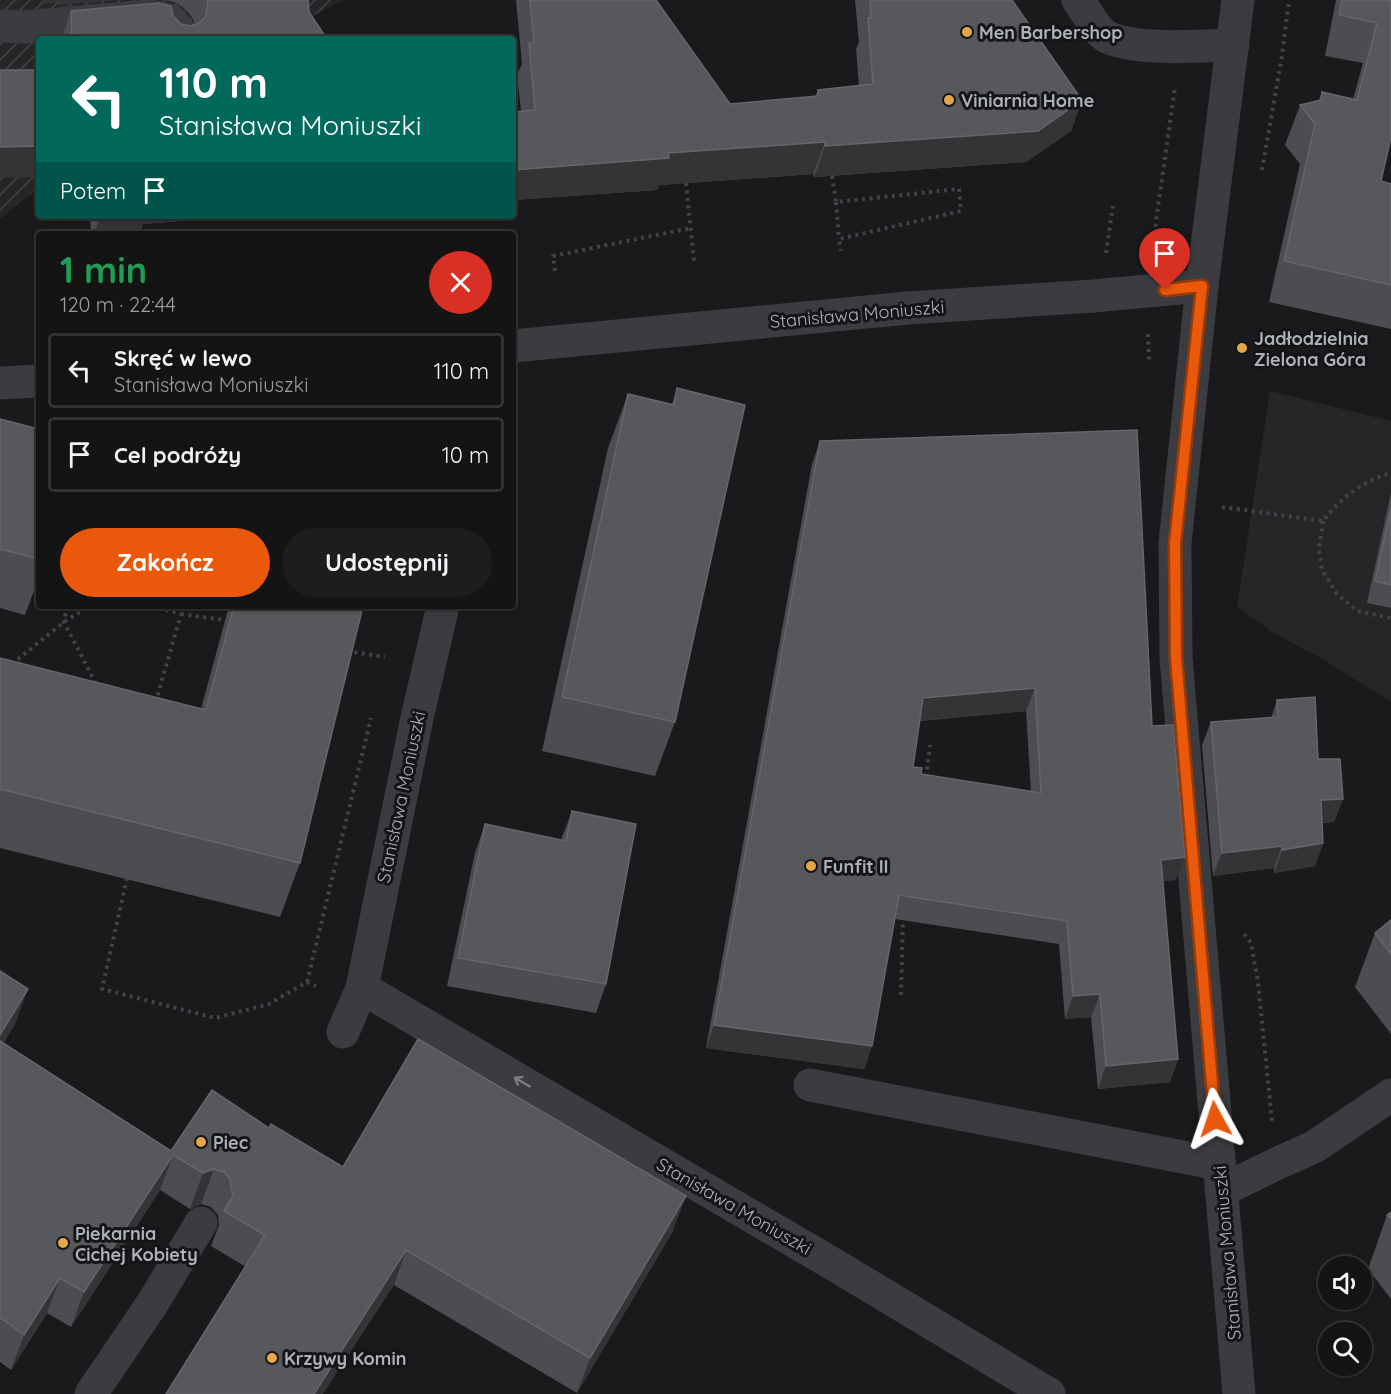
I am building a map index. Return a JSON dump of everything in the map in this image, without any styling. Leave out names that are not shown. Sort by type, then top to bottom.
[{"type":"street","points":[[1078,0],[1105,36],[1128,43],[1180,48],[1233,45]]},
{"type":"street","name":"Stanisława Moniuszki","points":[[1238,0],[1202,286],[1175,543],[1176,658],[1239,1394]]},
{"type":"street","points":[[0,26],[24,27],[149,15],[170,20],[178,29],[178,36]]},
{"type":"street","name":"Stanisława Moniuszki","points":[[516,346],[908,308],[1093,296],[1202,286]]},
{"type":"street","points":[[0,383],[36,381]]},
{"type":"street","name":"Stanisława Moniuszki","points":[[343,1032],[362,988],[417,718],[442,609]]},
{"type":"street","name":"Stanisława Moniuszki","points":[[362,988],[838,1267],[1049,1394]]},
{"type":"street","points":[[810,1085],[1220,1176],[1231,1186],[1314,1147],[1391,1095]]},
{"type":"street","points":[[91,1394],[152,1304],[201,1223]]},
{"type":"path","points":[[1152,255],[1180,48]]},
{"type":"path","points":[[832,176],[841,250]]},
{"type":"path","points":[[686,183],[694,261]]},
{"type":"path","points":[[836,202],[959,189],[961,211],[839,239]]},
{"type":"path","points":[[1106,257],[1113,206]]},
{"type":"path","points":[[555,271],[553,256],[691,228]]},
{"type":"path","points":[[1391,473],[1360,485],[1337,504],[1323,521],[1319,549],[1322,570],[1337,594],[1357,611],[1391,618]]},
{"type":"path","points":[[1218,507],[1323,521]]},
{"type":"path","points":[[66,609],[64,622],[98,687],[87,684]]},
{"type":"path","points":[[6,669],[64,622],[84,609]]},
{"type":"path","points":[[162,609],[225,620]]},
{"type":"path","points":[[153,712],[181,614]]},
{"type":"path","points":[[345,651],[385,657],[382,669]]},
{"type":"path","points":[[11,664],[22,667]]},
{"type":"path","points":[[307,982],[371,715]]},
{"type":"path","points":[[924,788],[930,745]]},
{"type":"path","points":[[901,995],[903,920]]},
{"type":"path","points":[[1240,928],[1251,943],[1258,982],[1276,1164]]},
{"type":"shaded area","points":[[0,0],[343,0],[276,36],[36,36],[36,189],[0,219]]},
{"type":"shaded area","points":[[1270,391],[1391,421],[1391,702],[1319,657],[1275,634],[1237,607]]},
{"type":"building","points":[[208,0],[308,0],[309,12],[325,36],[72,36],[71,11],[159,3],[171,6],[173,16],[181,24],[190,26],[199,23],[206,16]]},
{"type":"building","name":"Viniarnia Home","points":[[530,0],[656,0],[730,104],[818,96],[818,90],[873,84],[868,18],[871,18],[870,0],[1012,0],[1082,100],[1038,131],[825,146],[825,142],[668,153],[669,158],[516,170],[516,112],[535,110],[529,43],[534,43]]},
{"type":"building","points":[[1342,0],[1391,0],[1391,137],[1381,181],[1391,184],[1391,285],[1284,261],[1315,124],[1300,105],[1321,100],[1322,92],[1357,100],[1377,23],[1339,15]]},
{"type":"building","points":[[0,70],[36,70],[36,146],[0,147]]},
{"type":"building","points":[[677,388],[745,405],[675,722],[562,697],[628,394],[674,405]]},
{"type":"building","points":[[0,419],[36,428],[36,558],[0,549]]},
{"type":"building","points":[[1137,430],[1152,726],[1173,725],[1185,857],[1161,860],[1178,1059],[1106,1066],[1100,994],[1073,996],[1067,921],[899,895],[872,1046],[714,1025],[820,441]],"holes":[[[1035,688],[1041,793],[921,774],[922,768],[913,767],[923,698]]]},
{"type":"building","points":[[1391,508],[1391,585],[1375,581]]},
{"type":"building","points":[[233,609],[362,609],[300,863],[0,789],[0,658],[206,710]]},
{"type":"building","points":[[1315,697],[1318,759],[1340,759],[1343,799],[1321,800],[1323,843],[1282,850],[1282,846],[1222,853],[1211,722],[1278,717],[1277,700]]},
{"type":"building","points":[[572,811],[636,824],[606,984],[458,958],[485,824],[566,841]]},
{"type":"building","points":[[1391,920],[1391,954],[1375,933]]},
{"type":"building","points":[[0,971],[28,989],[0,1035]]},
{"type":"building","points":[[418,1039],[686,1196],[590,1358],[406,1250],[314,1394],[166,1394],[265,1235],[224,1211],[234,1194],[230,1179],[224,1172],[214,1169],[203,1173],[173,1155],[84,1292],[60,1278],[24,1335],[0,1319],[0,1041],[171,1151],[212,1090],[269,1128],[271,1124],[343,1167]]},
{"type":"place","name":"Men Barbershop","points":[[967,32]]},
{"type":"place","name":"Viniarnia Home","points":[[949,100]]},
{"type":"place","name":"Jadłodzielnia Zielona Góra","points":[[1242,348]]},
{"type":"place","name":"Funfit II","points":[[811,866]]},
{"type":"place","name":"Piec","points":[[201,1142]]},
{"type":"place","name":"Piekarnia Cichej Kobiety","points":[[63,1243]]},
{"type":"place","name":"Krzywy Komin","points":[[272,1358]]},
{"type":"route","points":[[1165,290],[1202,286],[1175,543],[1176,658],[1215,1119]]}]
